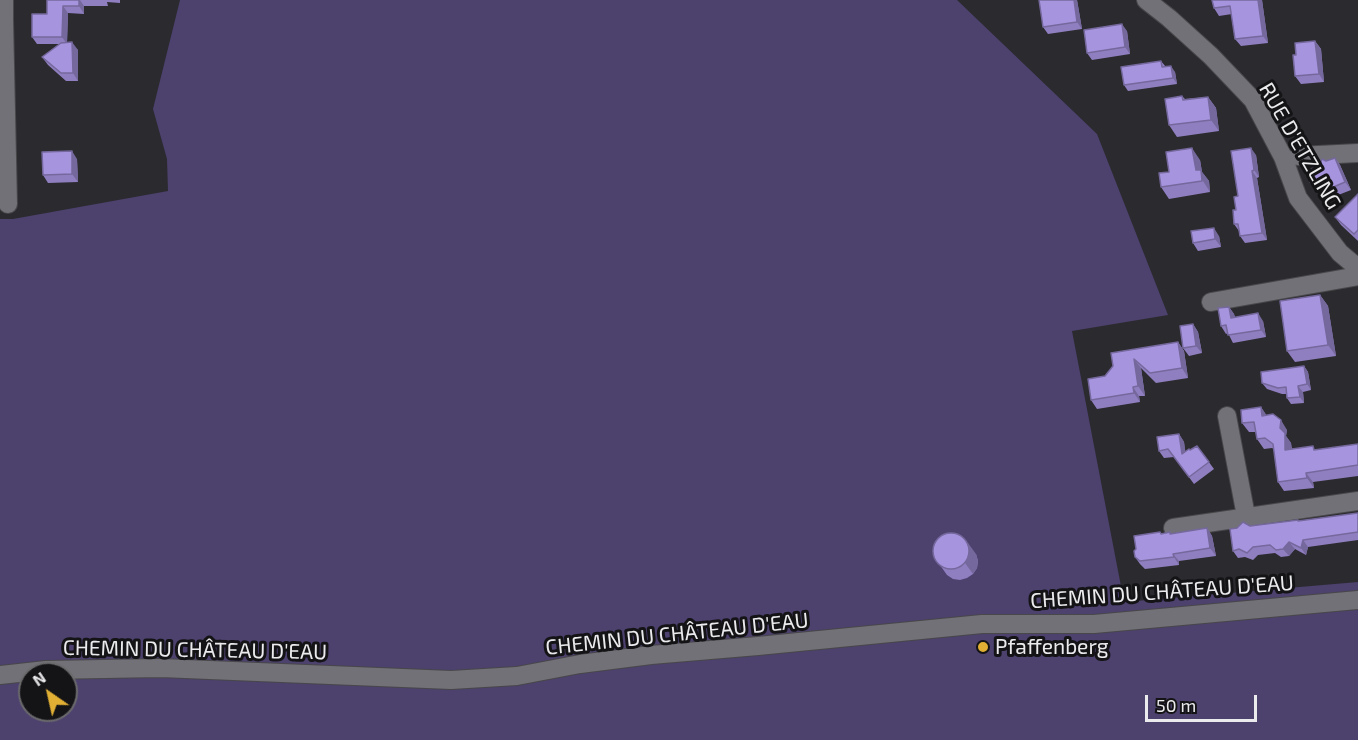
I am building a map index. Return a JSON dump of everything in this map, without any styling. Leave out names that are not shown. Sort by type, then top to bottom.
[{"type":"street","points":[[4,0],[3,95],[8,204]]},
{"type":"street","name":"RUE D'ETZLING","points":[[1146,0],[1211,56],[1253,100],[1283,157],[1299,198],[1340,253],[1358,268]]},
{"type":"street","points":[[1298,156],[1358,153]]},
{"type":"street","points":[[1211,302],[1358,276]]},
{"type":"street","points":[[1227,416],[1246,516]]},
{"type":"street","points":[[1173,528],[1358,501]]},
{"type":"street","name":"CHEMIN DU CHÂTEAU D'EAU","points":[[0,675],[46,670],[161,668],[451,680],[517,676],[579,664],[651,655],[982,624],[1094,624],[1358,600]]},
{"type":"shaded area","points":[[180,0],[957,0],[1097,134],[1168,315],[1072,331],[1124,602],[1358,582],[1358,740],[0,740],[0,219],[13,219],[168,191],[167,159],[153,109]]},
{"type":"building","points":[[47,0],[79,0],[79,6],[63,6],[62,37],[32,37],[32,14],[47,14]]},
{"type":"building","points":[[1039,0],[1074,0],[1077,22],[1043,27]]},
{"type":"building","points":[[1212,0],[1258,0],[1263,36],[1235,39],[1230,6],[1214,8]]},
{"type":"building","points":[[1122,24],[1125,47],[1087,53],[1084,30]]},
{"type":"building","points":[[1315,41],[1319,74],[1295,76],[1293,55],[1296,55],[1295,43]]},
{"type":"building","points":[[72,42],[73,73],[61,73],[42,57],[61,43]]},
{"type":"building","points":[[1161,61],[1162,67],[1171,66],[1173,78],[1124,85],[1121,67]]},
{"type":"building","points":[[1182,96],[1183,100],[1208,97],[1211,120],[1169,125],[1165,99]]},
{"type":"building","points":[[1192,148],[1196,170],[1201,170],[1202,181],[1161,187],[1159,173],[1169,172],[1166,152]]},
{"type":"building","points":[[1251,148],[1254,170],[1252,171],[1262,233],[1240,236],[1238,224],[1234,224],[1233,210],[1236,210],[1234,197],[1238,196],[1231,151]]},
{"type":"building","points":[[72,151],[72,174],[43,175],[42,152]]},
{"type":"building","points":[[1335,158],[1345,182],[1322,192],[1320,187],[1310,182],[1314,174],[1312,168],[1320,164],[1322,159],[1326,161]]},
{"type":"building","points":[[1358,194],[1358,230],[1354,234],[1335,217]]},
{"type":"building","points":[[1214,228],[1215,239],[1193,243],[1191,231]]},
{"type":"building","points":[[1320,295],[1328,345],[1287,351],[1280,301]]},
{"type":"building","points":[[1229,307],[1231,318],[1258,313],[1261,330],[1228,335],[1226,325],[1221,326],[1218,308]]},
{"type":"building","points":[[1193,324],[1196,346],[1183,348],[1180,326]]},
{"type":"building","points":[[1178,342],[1182,368],[1150,373],[1134,359],[1138,386],[1133,387],[1134,393],[1091,400],[1088,379],[1105,376],[1113,366],[1111,353]]},
{"type":"building","points":[[1304,366],[1307,384],[1298,386],[1300,397],[1287,398],[1286,387],[1278,388],[1262,383],[1261,372]]},
{"type":"building","points":[[1261,407],[1262,416],[1273,414],[1281,420],[1280,428],[1285,433],[1285,450],[1313,446],[1314,450],[1358,444],[1358,465],[1306,473],[1307,478],[1278,482],[1273,444],[1265,438],[1257,439],[1254,422],[1242,423],[1241,410]]},
{"type":"building","points":[[1179,434],[1182,454],[1197,446],[1209,462],[1189,477],[1168,449],[1159,451],[1157,437]]},
{"type":"building","points":[[1358,513],[1358,532],[1303,540],[1301,548],[1289,542],[1283,549],[1276,550],[1270,545],[1253,547],[1247,553],[1239,549],[1233,551],[1230,529],[1237,528],[1243,522],[1250,526]]},
{"type":"building","points":[[1207,528],[1210,548],[1173,554],[1174,557],[1140,561],[1135,557],[1134,536],[1160,532],[1161,534],[1170,532],[1170,534]]},
{"type":"building","points":[[951,533],[964,538],[969,551],[964,564],[951,569],[938,564],[933,551],[938,538]]},
{"type":"place","name":"Pfaffenberg","points":[[983,647]]}]
